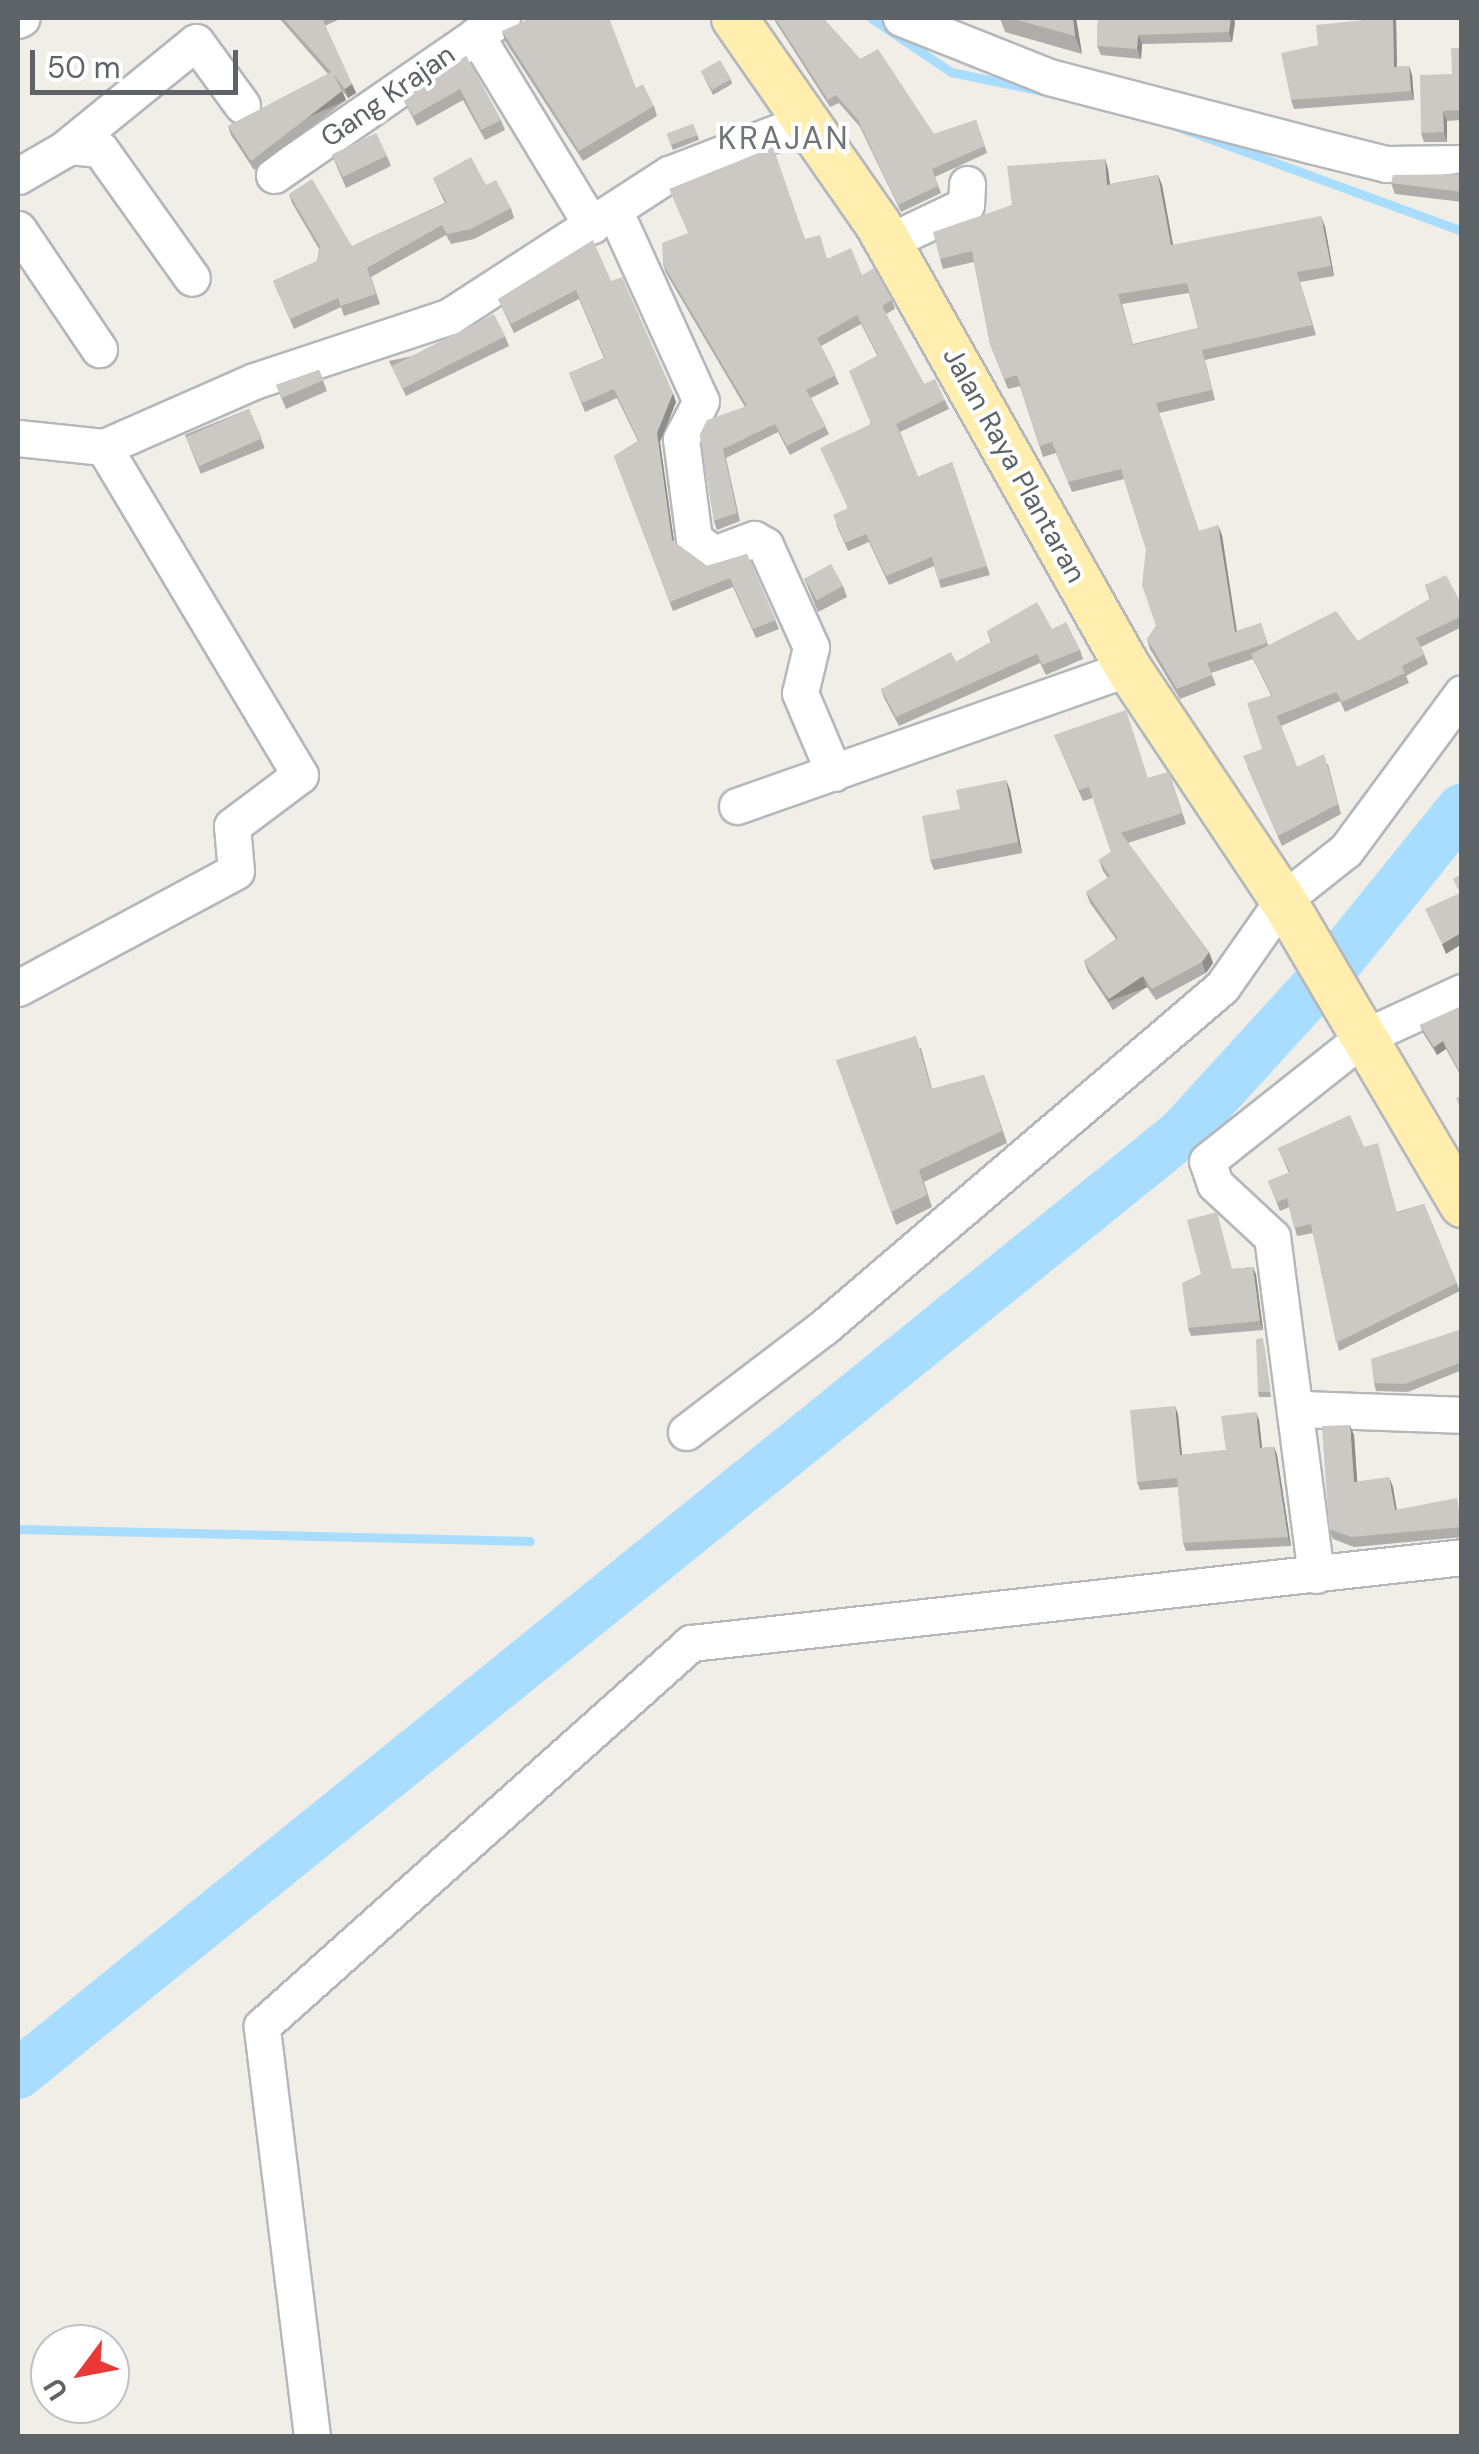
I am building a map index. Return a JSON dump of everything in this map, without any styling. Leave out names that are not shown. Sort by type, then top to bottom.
[{"type":"main road","name":"Jalan Raya Plantaran","points":[[734,18],[809,120],[888,242],[1128,668],[1287,907],[1462,1204]]},
{"type":"street","points":[[901,18],[1050,77],[1310,145],[1386,164],[1462,163]]},
{"type":"street","points":[[489,26],[604,220],[701,402],[681,440],[694,540],[714,554],[754,538],[765,545],[811,647],[800,692],[834,773]]},
{"type":"street","name":"Gang Krajan","points":[[274,175],[489,26]]},
{"type":"street","points":[[18,176],[62,150],[186,30],[242,104]]},
{"type":"street","points":[[18,438],[104,447],[254,381],[450,316],[604,220],[669,174],[809,120]]},
{"type":"street","points":[[62,150],[88,144],[115,162],[192,278]]},
{"type":"street","points":[[888,242],[966,205],[966,184]]},
{"type":"street","points":[[18,229],[99,348]]},
{"type":"street","points":[[18,988],[236,871],[232,826],[300,775],[104,447]]},
{"type":"street","points":[[737,806],[1128,668]]},
{"type":"street","points":[[686,1432],[824,1327],[1222,987],[1287,907],[1346,850],[1462,692]]},
{"type":"street","points":[[1316,1575],[1300,1410],[1272,1237],[1215,1184],[1207,1160],[1358,1030],[1462,992]]},
{"type":"street","points":[[1300,1410],[1462,1414]]},
{"type":"street","points":[[312,2436],[262,2026],[678,1654],[747,1632],[1462,1557]]},
{"type":"building","points":[[283,18],[322,18],[352,84],[345,89],[333,74],[342,91],[251,161],[228,126],[331,72]]},
{"type":"building","points":[[531,18],[609,18],[636,88],[643,84],[654,106],[579,151],[502,31]]},
{"type":"building","points":[[775,18],[823,18],[860,59],[878,49],[934,134],[976,120],[985,146],[932,169],[938,186],[898,205],[858,120],[836,95],[828,100]]},
{"type":"building","points":[[1010,18],[1073,18],[1075,36]]},
{"type":"building","points":[[1098,18],[1231,18],[1229,32],[1138,35],[1137,49],[1097,46]]},
{"type":"building","points":[[1393,18],[1394,67],[1409,66],[1411,91],[1291,100],[1281,53],[1318,45],[1316,25]]},
{"type":"building","points":[[1451,48],[1462,48],[1462,110],[1443,111],[1444,132],[1421,133],[1420,75],[1452,74]]},
{"type":"building","points":[[466,56],[501,120],[481,130],[460,89],[413,116],[403,99]]},
{"type":"building","points":[[720,60],[731,79],[712,90],[701,71]]},
{"type":"building","points":[[693,124],[697,135],[671,145],[667,134]]},
{"type":"building","points":[[376,133],[387,155],[343,177],[332,154]]},
{"type":"building","points":[[773,147],[805,239],[820,235],[827,259],[851,248],[862,275],[874,268],[892,300],[882,306],[924,384],[935,379],[945,400],[896,424],[918,477],[952,462],[987,566],[938,580],[932,557],[886,576],[866,534],[845,543],[833,515],[848,508],[820,448],[871,424],[849,371],[878,355],[857,315],[817,338],[836,375],[806,390],[826,426],[787,446],[775,424],[723,449],[737,513],[714,521],[700,434],[707,420],[747,406],[663,264],[662,243],[688,233],[669,189]]},
{"type":"building","points":[[471,157],[486,185],[496,180],[511,208],[471,229],[447,234],[442,225],[367,268],[376,294],[341,306],[338,298],[290,319],[273,281],[317,261],[320,246],[289,194],[312,179],[352,246],[447,203],[433,178]]},
{"type":"building","points":[[1105,159],[1107,185],[1158,175],[1171,245],[1321,216],[1331,266],[1297,272],[1312,325],[1202,350],[1212,390],[1156,403],[1199,531],[1218,525],[1235,632],[1261,623],[1267,643],[1207,663],[1212,675],[1177,689],[1147,639],[1156,626],[1142,585],[1146,549],[1121,469],[1068,482],[1052,442],[1040,446],[1017,375],[1004,379],[990,344],[972,251],[940,259],[933,232],[1012,205],[1007,166]],"holes":[[[1187,283],[1198,328],[1133,345],[1118,294]]]},
{"type":"building","points":[[1462,172],[1462,192],[1391,183],[1393,175]]},
{"type":"building","points":[[593,240],[611,281],[622,277],[673,393],[657,433],[672,540],[707,566],[747,554],[776,620],[753,629],[730,578],[670,602],[614,456],[639,441],[614,389],[582,403],[569,373],[605,358],[576,290],[511,324],[498,299]]},
{"type":"building","points":[[494,314],[505,336],[403,388],[392,366]]},
{"type":"building","points":[[319,370],[324,380],[282,398],[276,385]]},
{"type":"building","points":[[249,409],[262,438],[199,466],[186,437]]},
{"type":"building","points":[[831,564],[843,586],[817,600],[805,579]]},
{"type":"building","points":[[1446,575],[1462,605],[1462,616],[1416,638],[1425,654],[1402,666],[1405,673],[1342,702],[1336,692],[1277,716],[1297,767],[1324,754],[1338,804],[1278,836],[1243,756],[1262,749],[1247,703],[1272,695],[1251,654],[1336,611],[1358,641],[1431,598],[1425,585]]},
{"type":"building","points":[[1037,602],[1052,629],[1066,622],[1080,650],[1042,665],[1037,654],[896,717],[881,689],[951,652],[956,662],[992,641],[987,631]]},
{"type":"building","points":[[1126,710],[1148,778],[1169,772],[1182,813],[1121,833],[1209,952],[1202,962],[1152,989],[1143,976],[1109,999],[1084,961],[1118,938],[1086,892],[1110,876],[1099,860],[1111,852],[1089,787],[1079,790],[1054,735]]},
{"type":"building","points":[[1006,780],[1018,842],[930,860],[922,816],[960,809],[956,790]]},
{"type":"building","points":[[1462,874],[1462,932],[1442,944],[1425,909],[1460,893],[1453,879]]},
{"type":"building","points":[[1462,1006],[1462,1076],[1443,1041],[1434,1047],[1420,1025]]},
{"type":"building","points":[[916,1036],[931,1089],[984,1075],[1002,1131],[919,1170],[927,1195],[891,1212],[836,1060]]},
{"type":"building","points":[[1350,1115],[1364,1147],[1378,1143],[1397,1213],[1424,1204],[1457,1283],[1336,1343],[1311,1224],[1294,1228],[1287,1198],[1277,1202],[1268,1181],[1290,1172],[1278,1148]]},
{"type":"building","points":[[1217,1212],[1232,1269],[1253,1267],[1260,1321],[1188,1328],[1182,1283],[1201,1274],[1187,1220]]},
{"type":"building","points":[[1462,1329],[1462,1362],[1405,1384],[1374,1383],[1371,1359]]},
{"type":"building","points":[[1263,1338],[1270,1392],[1258,1392],[1256,1339]]},
{"type":"building","points":[[1175,1406],[1180,1455],[1226,1450],[1221,1416],[1256,1412],[1260,1448],[1274,1447],[1288,1537],[1183,1543],[1177,1478],[1137,1482],[1130,1410]]},
{"type":"building","points":[[1350,1425],[1354,1482],[1389,1477],[1395,1510],[1457,1498],[1462,1527],[1351,1537],[1329,1529],[1322,1426]]},
{"type":"waterway","points":[[871,18],[951,72],[1042,91]]},
{"type":"waterway","points":[[1178,127],[1462,231]]},
{"type":"waterway","points":[[18,2074],[1181,1134],[1331,970],[1462,808]]},
{"type":"waterway","points":[[18,1529],[530,1541]]},
{"type":"district","name":"KRAJAN","points":[[784,138]]}]
